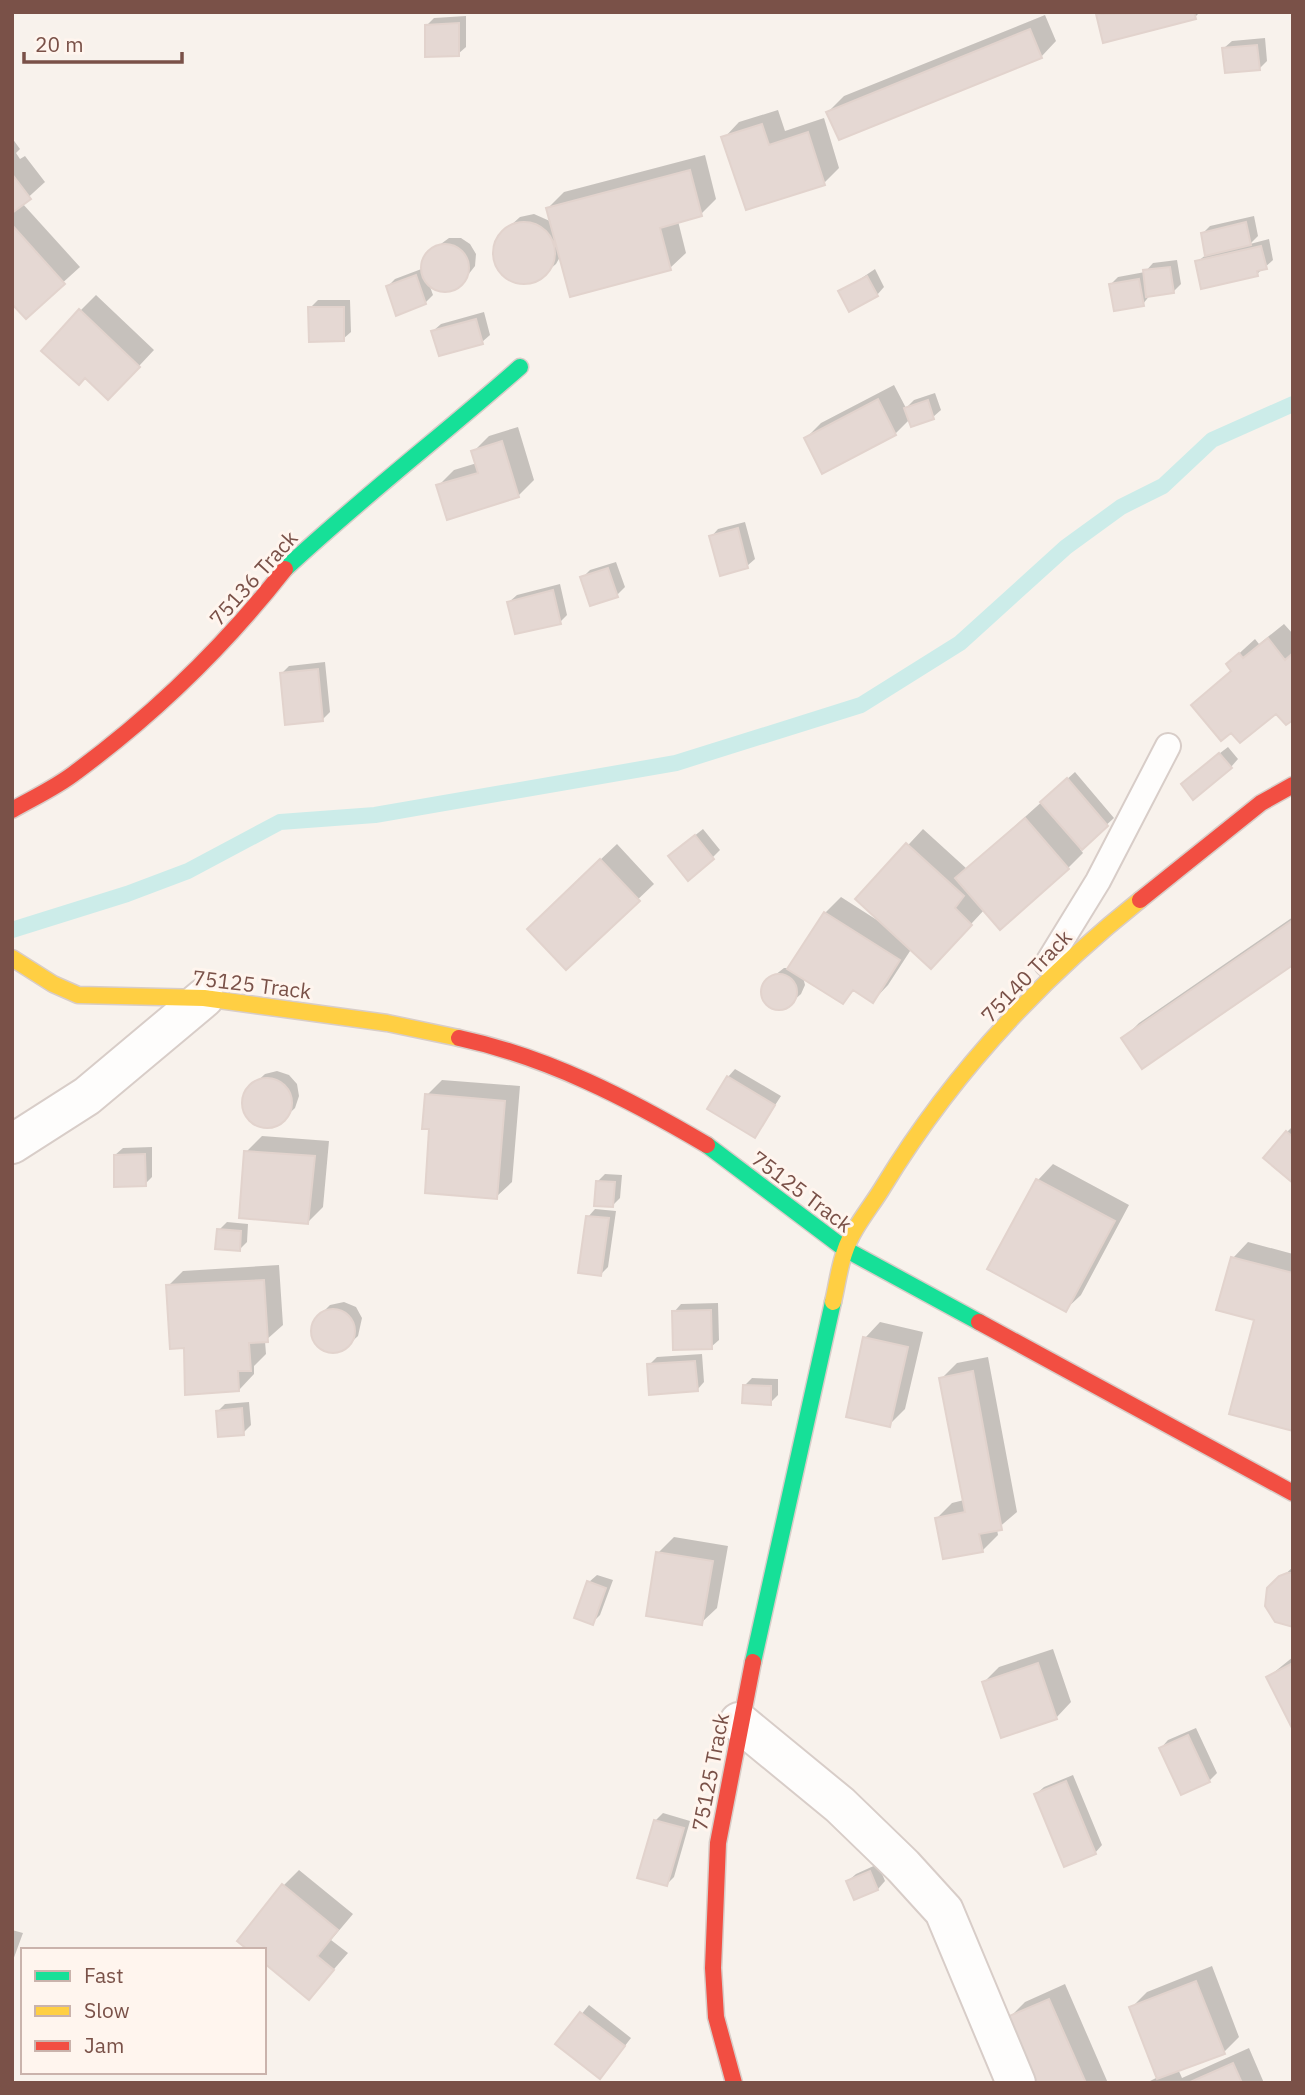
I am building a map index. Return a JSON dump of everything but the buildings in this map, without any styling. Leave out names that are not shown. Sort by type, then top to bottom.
[{"type":"street","name":"75136 Track","points":[[12,810],[75,773],[194,673],[255,609],[285,569],[325,531],[356,503],[425,451],[520,367]]},
{"type":"street","name":"75140 Track","points":[[845,1249],[906,1149],[949,1089],[1019,1009],[1076,951],[1261,803],[1293,785]]},
{"type":"street","name":"75125 Track","points":[[12,958],[53,984],[78,995],[163,995],[387,1023],[519,1054],[629,1100],[690,1135],[845,1249],[739,1722],[718,1843],[712,1935],[716,2017],[734,2083]]},
{"type":"street","points":[[12,1144],[87,1096],[204,999]]},
{"type":"street","points":[[845,1249],[1293,1493]]},
{"type":"street","points":[[739,1722],[840,1805],[903,1866],[944,1911],[1016,2083]]},
{"type":"lane","points":[[1019,1009],[1098,881],[1168,746]]},
{"type":"waterway","points":[[12,930],[127,894],[188,871],[280,822],[375,815],[676,763],[861,705],[960,643],[1066,547],[1121,507],[1163,486],[1212,440],[1293,404]]},
{"type":"traffic: fast","points":[[285,569],[520,367]]},
{"type":"traffic: fast","points":[[707,1145],[845,1249],[979,1322]]},
{"type":"traffic: fast","points":[[753,1662],[833,1302]]},
{"type":"traffic: slow","points":[[833,1302],[843,1257],[852,1235],[937,1106],[998,1032],[1031,997],[1102,931],[1140,900]]},
{"type":"traffic: slow","points":[[12,958],[53,984],[78,995],[204,998],[387,1023],[459,1038]]},
{"type":"traffic: jam","points":[[12,810],[69,777],[134,726],[188,678],[238,625],[285,569]]},
{"type":"traffic: jam","points":[[1140,900],[1261,803],[1293,785]]},
{"type":"traffic: jam","points":[[459,1038],[524,1056],[587,1081],[707,1145]]},
{"type":"traffic: jam","points":[[979,1322],[1293,1493]]},
{"type":"traffic: jam","points":[[734,2083],[716,2017],[713,1968],[718,1843],[753,1662]]}]
